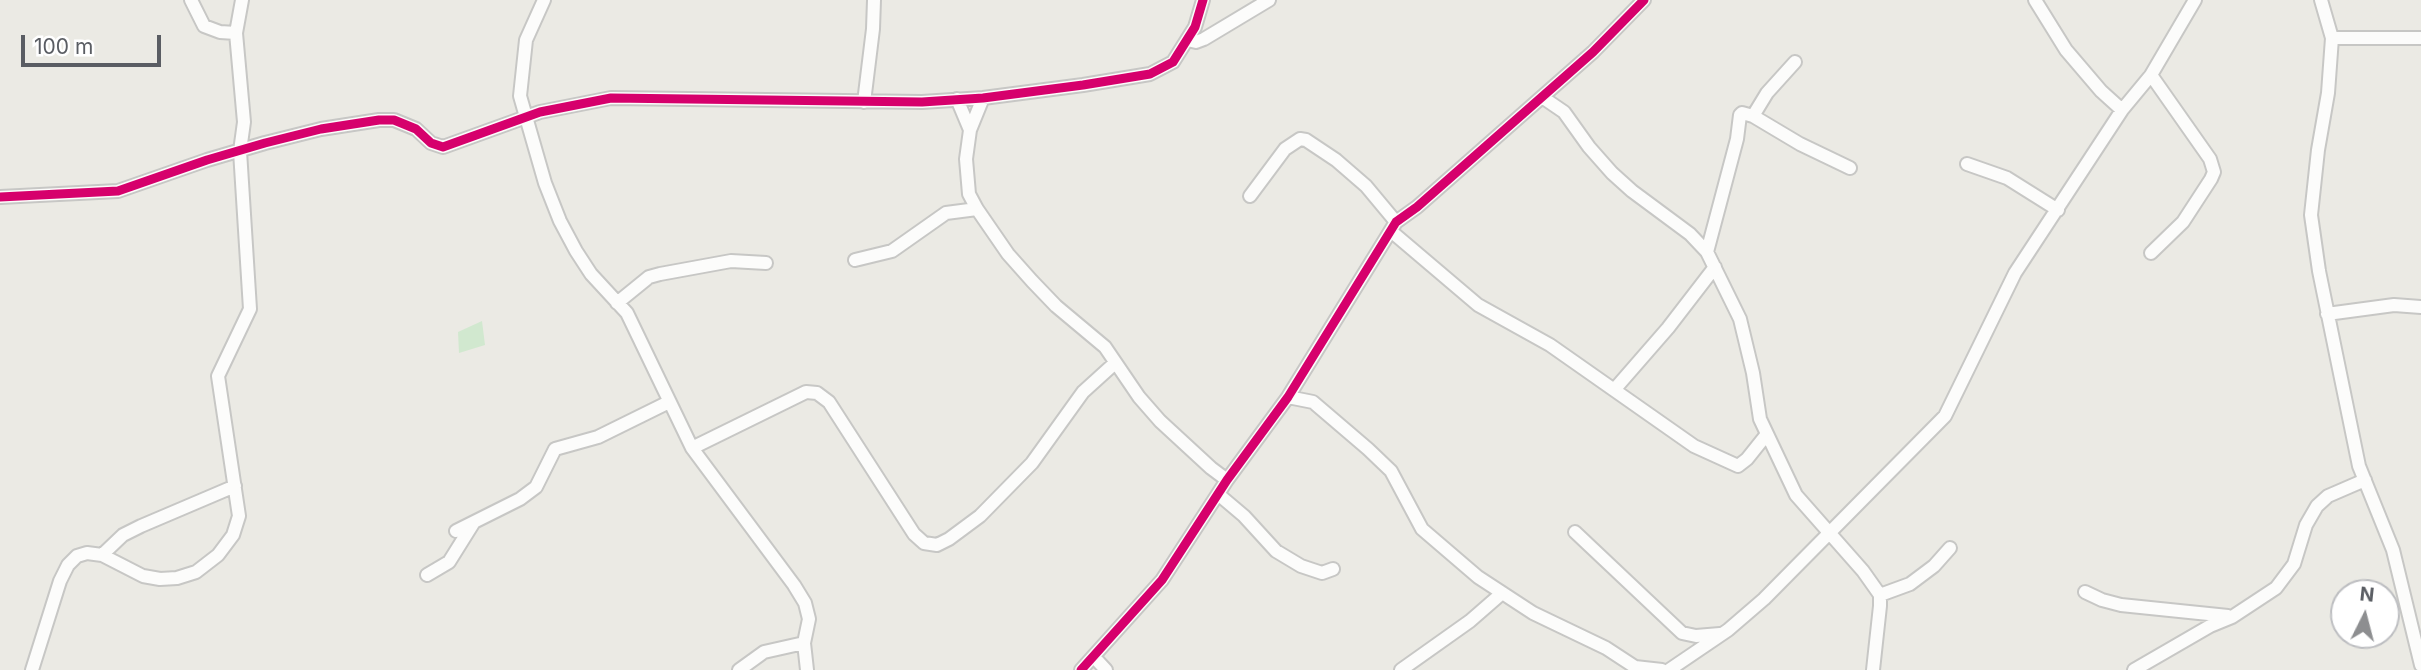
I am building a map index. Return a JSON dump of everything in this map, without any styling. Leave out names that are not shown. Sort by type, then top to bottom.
[{"type":"street","points":[[191,0],[204,26],[220,32],[236,33]]},
{"type":"street","points":[[32,670],[60,581],[68,565],[77,556],[87,552],[102,555],[143,576],[177,578],[196,572],[218,555],[233,535],[239,516],[218,376],[250,309],[240,151],[244,121],[236,33],[242,0]]},
{"type":"street","points":[[544,0],[526,40],[520,96],[545,183],[560,221],[576,251],[592,274],[627,313],[692,448],[794,584],[805,603],[809,619],[804,643],[807,670]]},
{"type":"street","points":[[864,103],[874,0]]},
{"type":"street","points":[[0,197],[118,191],[240,151],[321,129],[379,120],[394,120],[416,129],[431,143],[443,146],[527,116],[611,99],[864,103],[983,98],[1150,74],[1173,62],[1195,27],[1203,0]]},
{"type":"street","points":[[1187,40],[1196,42],[1269,0]]},
{"type":"street","points":[[1081,670],[1162,580],[1227,480],[1287,397],[1394,227],[1593,52],[1644,0]]},
{"type":"street","points":[[2035,0],[2066,50],[2101,91],[2122,110]]},
{"type":"street","points":[[1669,670],[1721,634],[1764,599],[1945,416],[2015,273],[2122,110],[2151,75],[2195,0]]},
{"type":"street","points":[[2321,0],[2332,38],[2311,215],[2319,271],[2348,417],[2365,480],[2393,550],[2421,665]]},
{"type":"street","points":[[2332,38],[2421,38]]},
{"type":"street","points":[[1753,116],[1767,93],[1795,62]]},
{"type":"street","points":[[2151,75],[2210,159],[2214,172],[2183,222],[2151,253]]},
{"type":"street","points":[[1542,97],[1564,112],[1612,173],[1690,234],[1707,252],[1740,319],[1753,373],[1760,419],[1796,495],[1880,595],[1872,670]]},
{"type":"street","points":[[983,98],[971,130],[966,159],[969,194],[977,209],[1024,272],[1056,306],[1105,347],[1160,421],[1227,480]]},
{"type":"street","points":[[957,99],[971,130]]},
{"type":"street","points":[[1707,252],[1737,139],[1740,115],[1745,113],[1753,116],[1800,144],[1850,168]]},
{"type":"street","points":[[1250,197],[1285,149],[1300,139],[1306,140],[1316,145],[1366,186],[1394,227],[1478,305],[1550,345],[1694,446],[1738,466],[1748,459],[1767,434]]},
{"type":"street","points":[[1967,164],[2007,178],[2058,210]]},
{"type":"street","points":[[855,260],[892,251],[946,213],[977,209]]},
{"type":"street","points":[[617,303],[649,277],[660,274],[731,261],[766,263]]},
{"type":"street","points":[[1614,390],[1668,328],[1715,267]]},
{"type":"street","points":[[2327,314],[2394,305],[2421,307]]},
{"type":"street","points":[[692,448],[806,392],[817,393],[829,402],[915,534],[925,543],[937,545],[972,522],[1031,463],[1083,392],[1115,363]]},
{"type":"street","points":[[1287,397],[1313,402],[1368,449],[1391,471],[1422,529],[1460,563],[1501,594],[1533,613],[1606,648],[1635,667],[1662,670]]},
{"type":"street","points":[[456,531],[520,499],[537,487],[555,449],[598,437],[669,402]]},
{"type":"street","points":[[2134,670],[2210,626],[2232,617],[2276,588],[2294,564],[2306,525],[2317,506],[2328,496],[2365,480]]},
{"type":"street","points":[[102,555],[123,535],[235,486]]},
{"type":"street","points":[[1218,494],[1244,516],[1276,551],[1301,566],[1322,573],[1333,569]]},
{"type":"street","points":[[427,575],[449,562],[474,522]]},
{"type":"street","points":[[1575,532],[1682,633],[1696,636],[1721,634]]},
{"type":"street","points":[[1880,595],[1910,584],[1934,566],[1950,548]]},
{"type":"street","points":[[2085,592],[2121,605],[2232,617]]},
{"type":"street","points":[[1401,670],[1470,621],[1501,594]]},
{"type":"street","points":[[739,670],[764,652],[804,643]]},
{"type":"street","points":[[1094,657],[1106,670]]},
{"type":"green space","points":[[482,321],[485,345],[459,353],[458,332]]},
{"type":"cycle path","points":[[0,197],[118,191],[265,143],[321,129],[379,120],[394,120],[416,129],[431,143],[443,147],[540,112],[611,98],[922,102],[983,98],[1083,85],[1150,74],[1173,62],[1195,27],[1203,0]]},
{"type":"cycle path","points":[[1081,670],[1162,580],[1227,480],[1288,397],[1396,222],[1417,207],[1593,52],[1644,0]]}]
